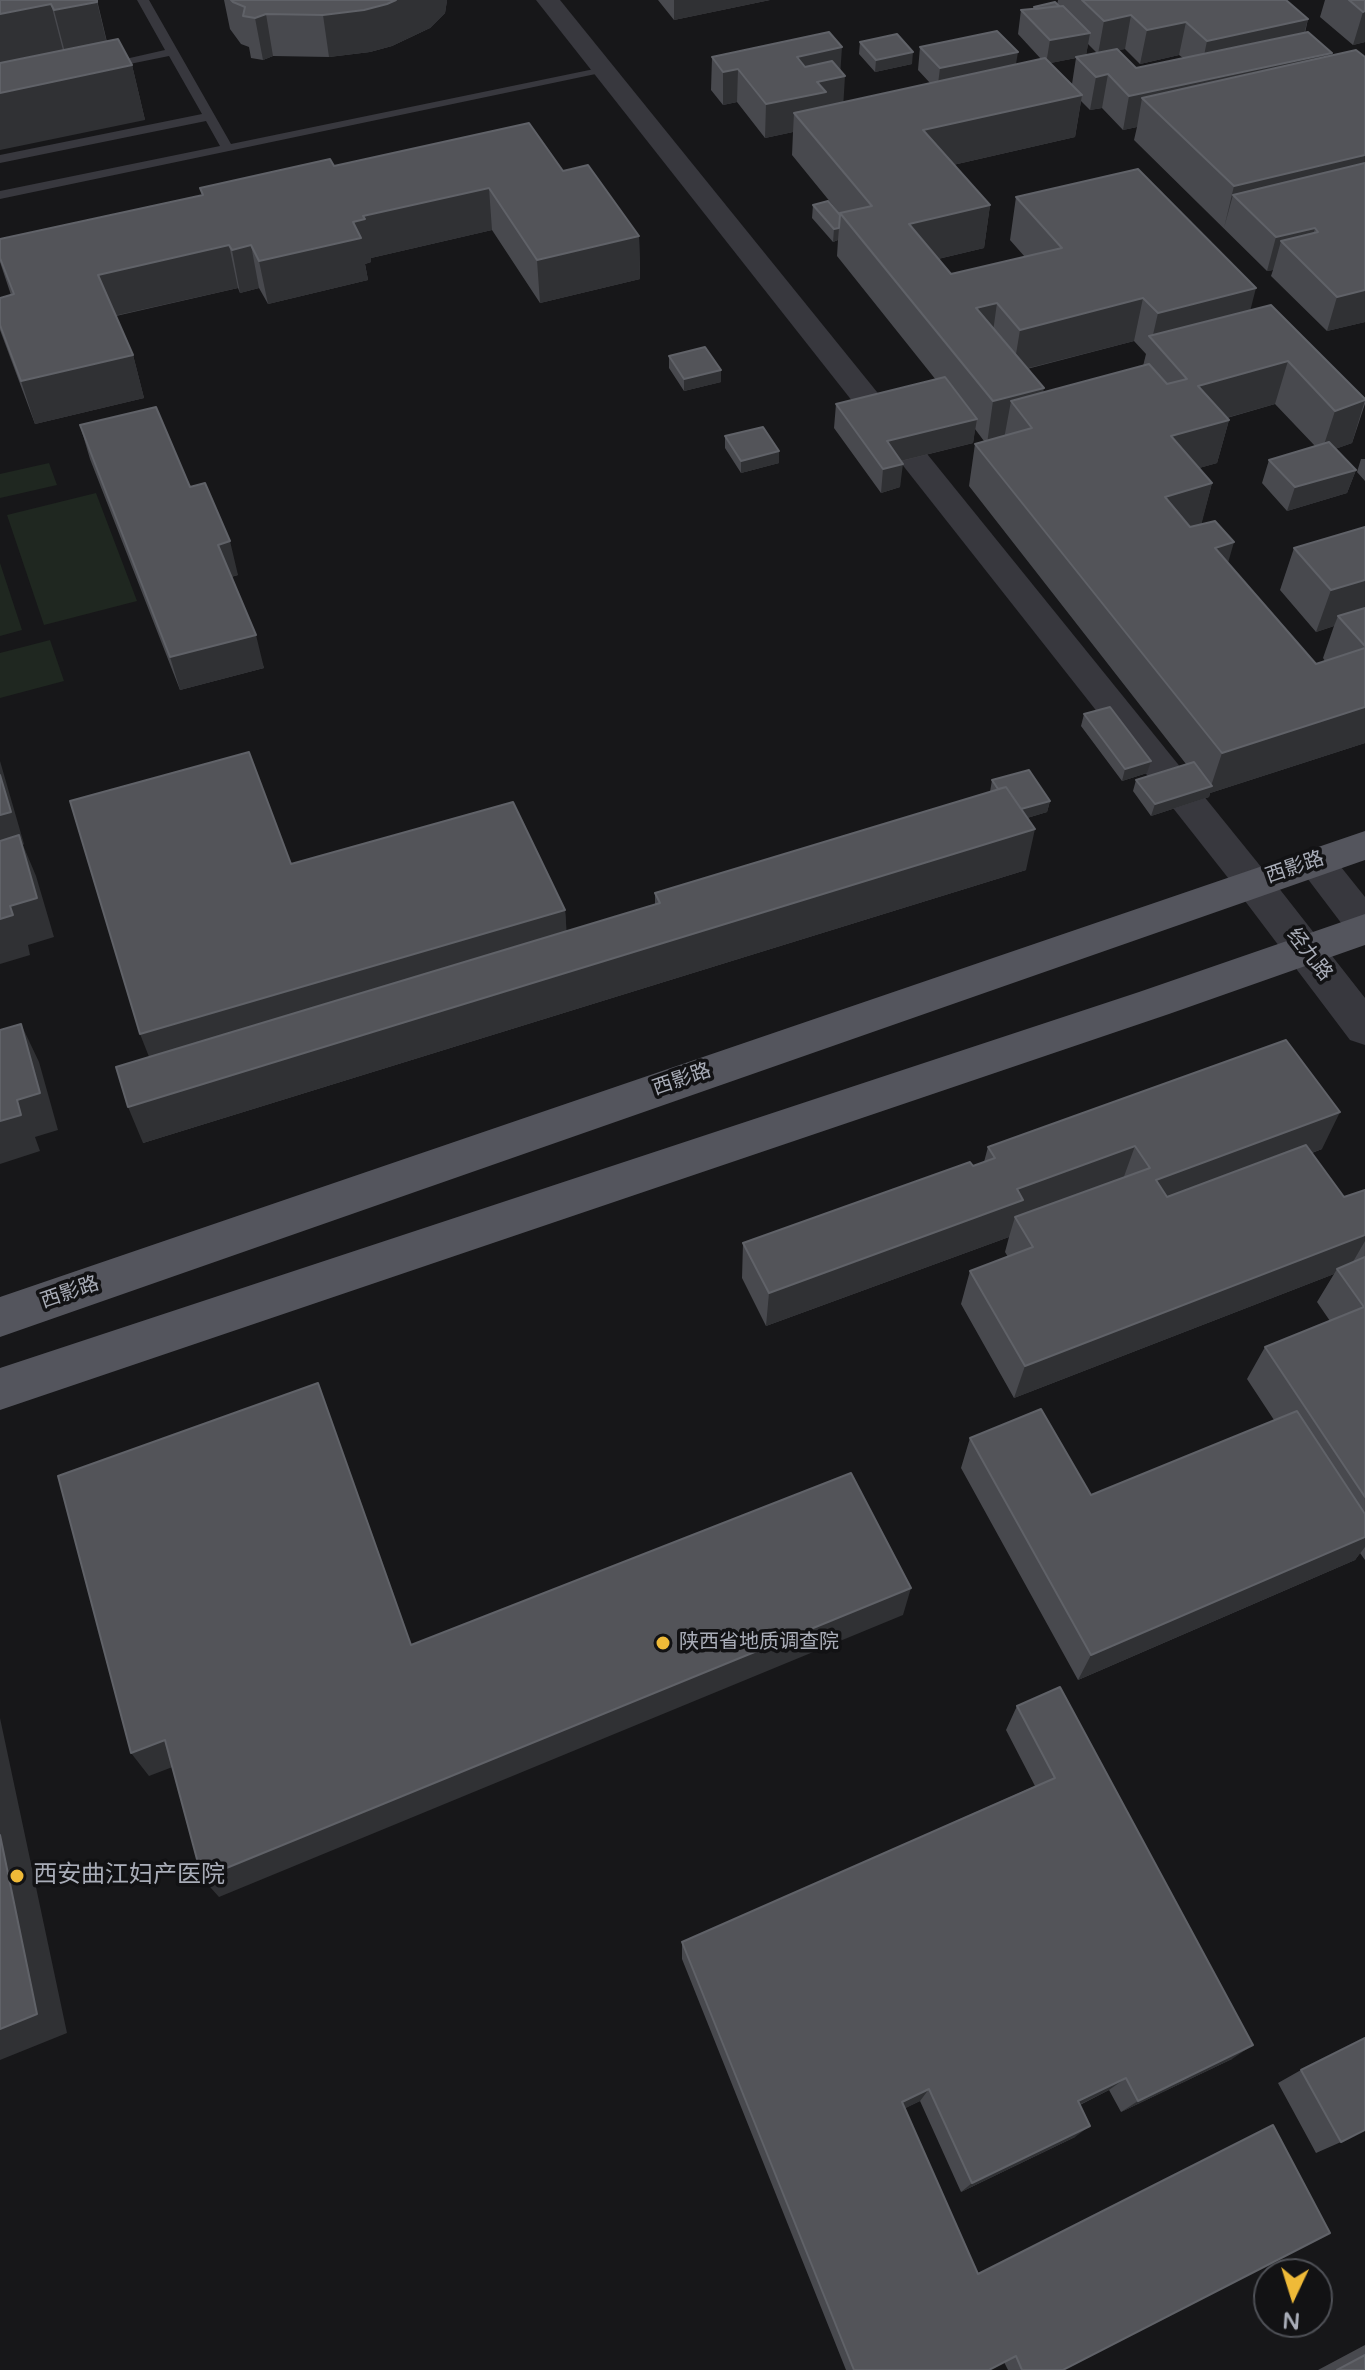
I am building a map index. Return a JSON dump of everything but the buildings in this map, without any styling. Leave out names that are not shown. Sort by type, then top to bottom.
[{"type":"main road","name":"西影路","points":[[0,1317],[1365,845]]},
{"type":"main road","points":[[0,1389],[1305,950],[1365,927]]},
{"type":"street","points":[[548,0],[1253,883]]},
{"type":"street","points":[[1315,862],[1365,927]]},
{"type":"street","name":"经九路","points":[[1253,883],[1365,1028]]},
{"type":"lane","points":[[143,0],[227,147]]},
{"type":"lane","points":[[94,67],[172,52]]},
{"type":"lane","points":[[0,195],[604,71]]},
{"type":"lane","points":[[0,159],[210,116]]},
{"type":"shaded area","points":[[49,463],[57,485],[0,498],[0,474]]},
{"type":"shaded area","points":[[96,493],[137,601],[44,625],[7,515]]},
{"type":"shaded area","points":[[0,563],[22,630],[0,636]]},
{"type":"shaded area","points":[[50,640],[64,681],[0,698],[0,653]]},
{"type":"place","name":"陕西省地质调查院","points":[[663,1643]]},
{"type":"place","name":"西安曲江妇产医院","points":[[17,1876]]}]
